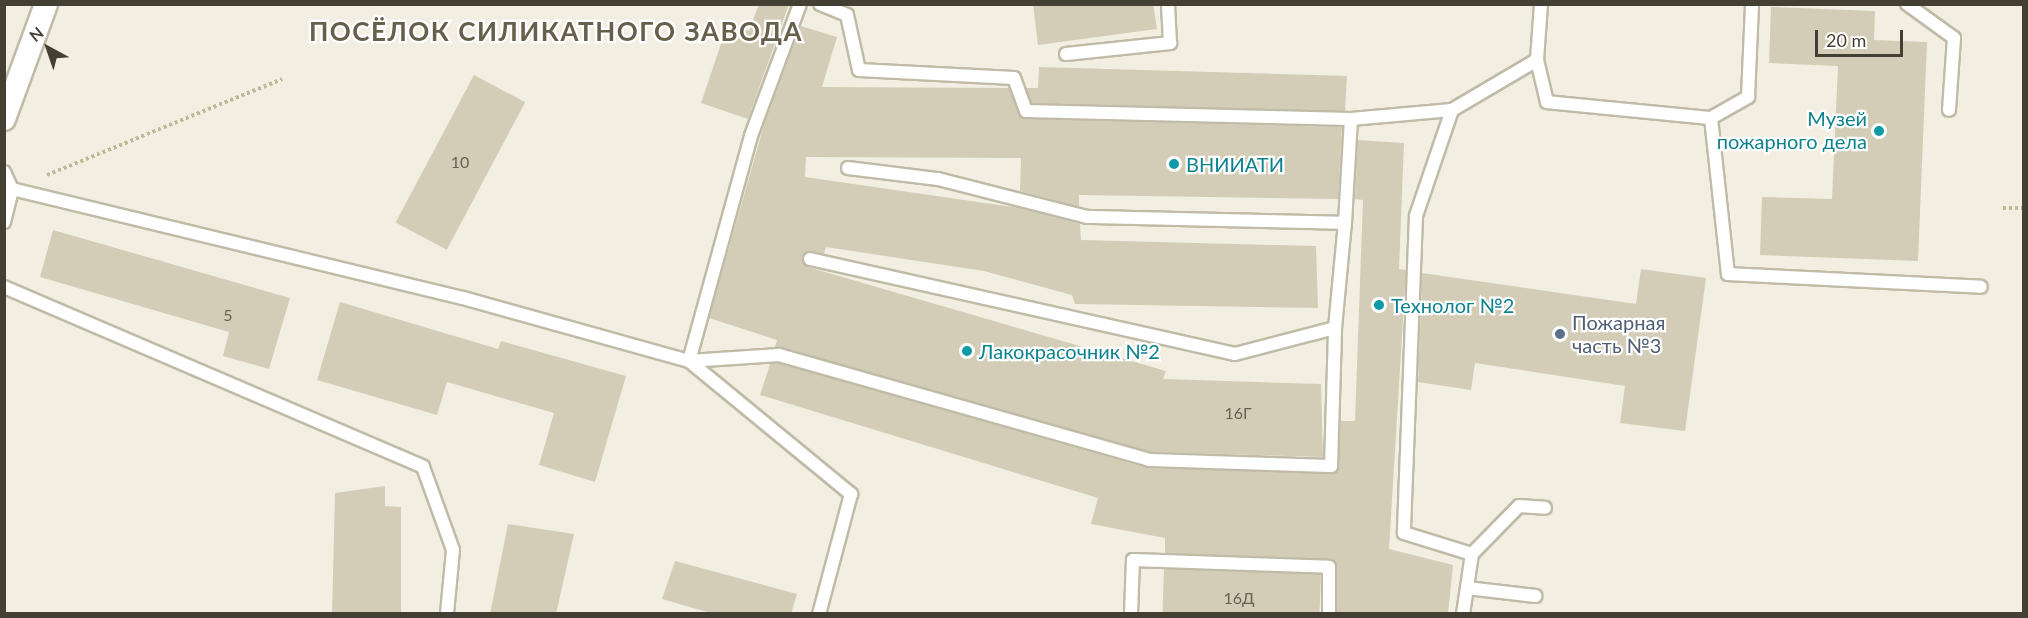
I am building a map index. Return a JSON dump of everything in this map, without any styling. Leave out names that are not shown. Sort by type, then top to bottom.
[{"type":"street","points":[[4,119],[46,4]]},
{"type":"lane","points":[[688,361],[751,136],[800,4]]},
{"type":"lane","points":[[820,4],[847,15],[859,70],[1014,78],[1026,111],[1351,119],[1452,110],[1537,60]]},
{"type":"lane","points":[[1066,54],[1170,44],[1168,4]]},
{"type":"lane","points":[[1541,4],[1537,60],[1547,102],[1711,118],[1748,97],[1752,4]]},
{"type":"lane","points":[[1907,4],[1954,38],[1949,110]]},
{"type":"lane","points":[[1452,110],[1416,216],[1404,532],[1472,554]]},
{"type":"lane","points":[[1711,118],[1728,274],[1981,287]]},
{"type":"lane","points":[[12,189],[463,298],[688,361],[779,355],[1149,460],[1331,466],[1335,328],[1345,223],[1351,119]]},
{"type":"lane","points":[[848,168],[938,179],[1087,217],[1345,223]]},
{"type":"lane","points":[[4,172],[12,189],[4,222]]},
{"type":"lane","points":[[810,259],[1235,354],[1335,328]]},
{"type":"lane","points":[[4,287],[423,466],[453,550],[447,614]]},
{"type":"lane","points":[[688,361],[850,494],[819,614]]},
{"type":"lane","points":[[1463,614],[1472,554],[1519,506],[1545,508]]},
{"type":"lane","points":[[1131,614],[1133,560],[1329,567],[1329,614]]},
{"type":"lane","points":[[1467,588],[1536,597]]},
{"type":"path","points":[[12,189],[282,79]]},
{"type":"path","points":[[2003,208],[2024,208]]},
{"type":"building","points":[[759,4],[789,4],[748,119],[701,103],[728,23],[749,31]]},
{"type":"building","points":[[1033,4],[1153,4],[1157,29],[1038,45]]},
{"type":"building","name":"Музей пожарного дела","points":[[1771,7],[1875,11],[1874,40],[1927,42],[1918,261],[1760,255],[1762,197],[1832,199],[1838,66],[1769,63]]},
{"type":"building","points":[[801,26],[837,37],[822,87],[1009,88],[1026,119],[1342,127],[1338,199],[1079,195],[1079,207],[1020,191],[1021,158],[806,157],[805,177],[1020,208],[1080,224],[1081,240],[1316,246],[1318,308],[1075,304],[1072,295],[984,271],[826,247],[824,254],[808,251],[802,258],[808,267],[1166,371],[1163,379],[1321,384],[1323,457],[1150,452],[775,347],[777,340],[709,318],[764,125]]},
{"type":"building","points":[[1039,67],[1347,76],[1345,111],[1032,103],[1026,88],[1038,88]]},
{"type":"building","points":[[474,75],[525,102],[447,250],[396,222]]},
{"type":"building","name":"Технолог №2","points":[[1358,140],[1404,143],[1399,269],[1406,270],[1389,549],[1453,565],[1448,614],[1337,614],[1333,560],[1165,553],[1165,538],[1091,524],[1098,498],[760,395],[770,364],[778,363],[1147,468],[1334,473],[1341,421],[1355,421],[1363,200],[1355,199]]},
{"type":"building","points":[[53,230],[290,298],[269,369],[223,356],[229,332],[40,277]]},
{"type":"building","name":"Пожарная часть №3","points":[[1641,269],[1706,278],[1685,431],[1620,423],[1625,386],[1475,363],[1471,390],[1418,382],[1422,273],[1636,304]]},
{"type":"building","points":[[340,302],[498,349],[501,341],[626,376],[595,482],[539,465],[554,413],[447,382],[437,415],[317,380]]},
{"type":"building","points":[[385,486],[385,506],[401,507],[401,614],[332,614],[335,493]]},
{"type":"building","points":[[508,524],[574,534],[556,614],[490,614]]},
{"type":"building","points":[[675,561],[797,594],[791,614],[714,614],[662,599]]},
{"type":"building","points":[[1164,569],[1321,574],[1320,614],[1162,614]]},
{"type":"place","name":"Музей пожарного дела","points":[[1879,131]]},
{"type":"place","name":"ВНИИАТИ","points":[[1174,164]]},
{"type":"place","name":"Технолог №2","points":[[1379,305]]},
{"type":"place","name":"Пожарная часть №3","points":[[1560,334]]},
{"type":"place","name":"Лакокрасочник №2","points":[[967,351]]},
{"type":"district","name":"ПОСЁЛОК СИЛИКАТНОГО ЗАВОДА","points":[[556,32]]}]
